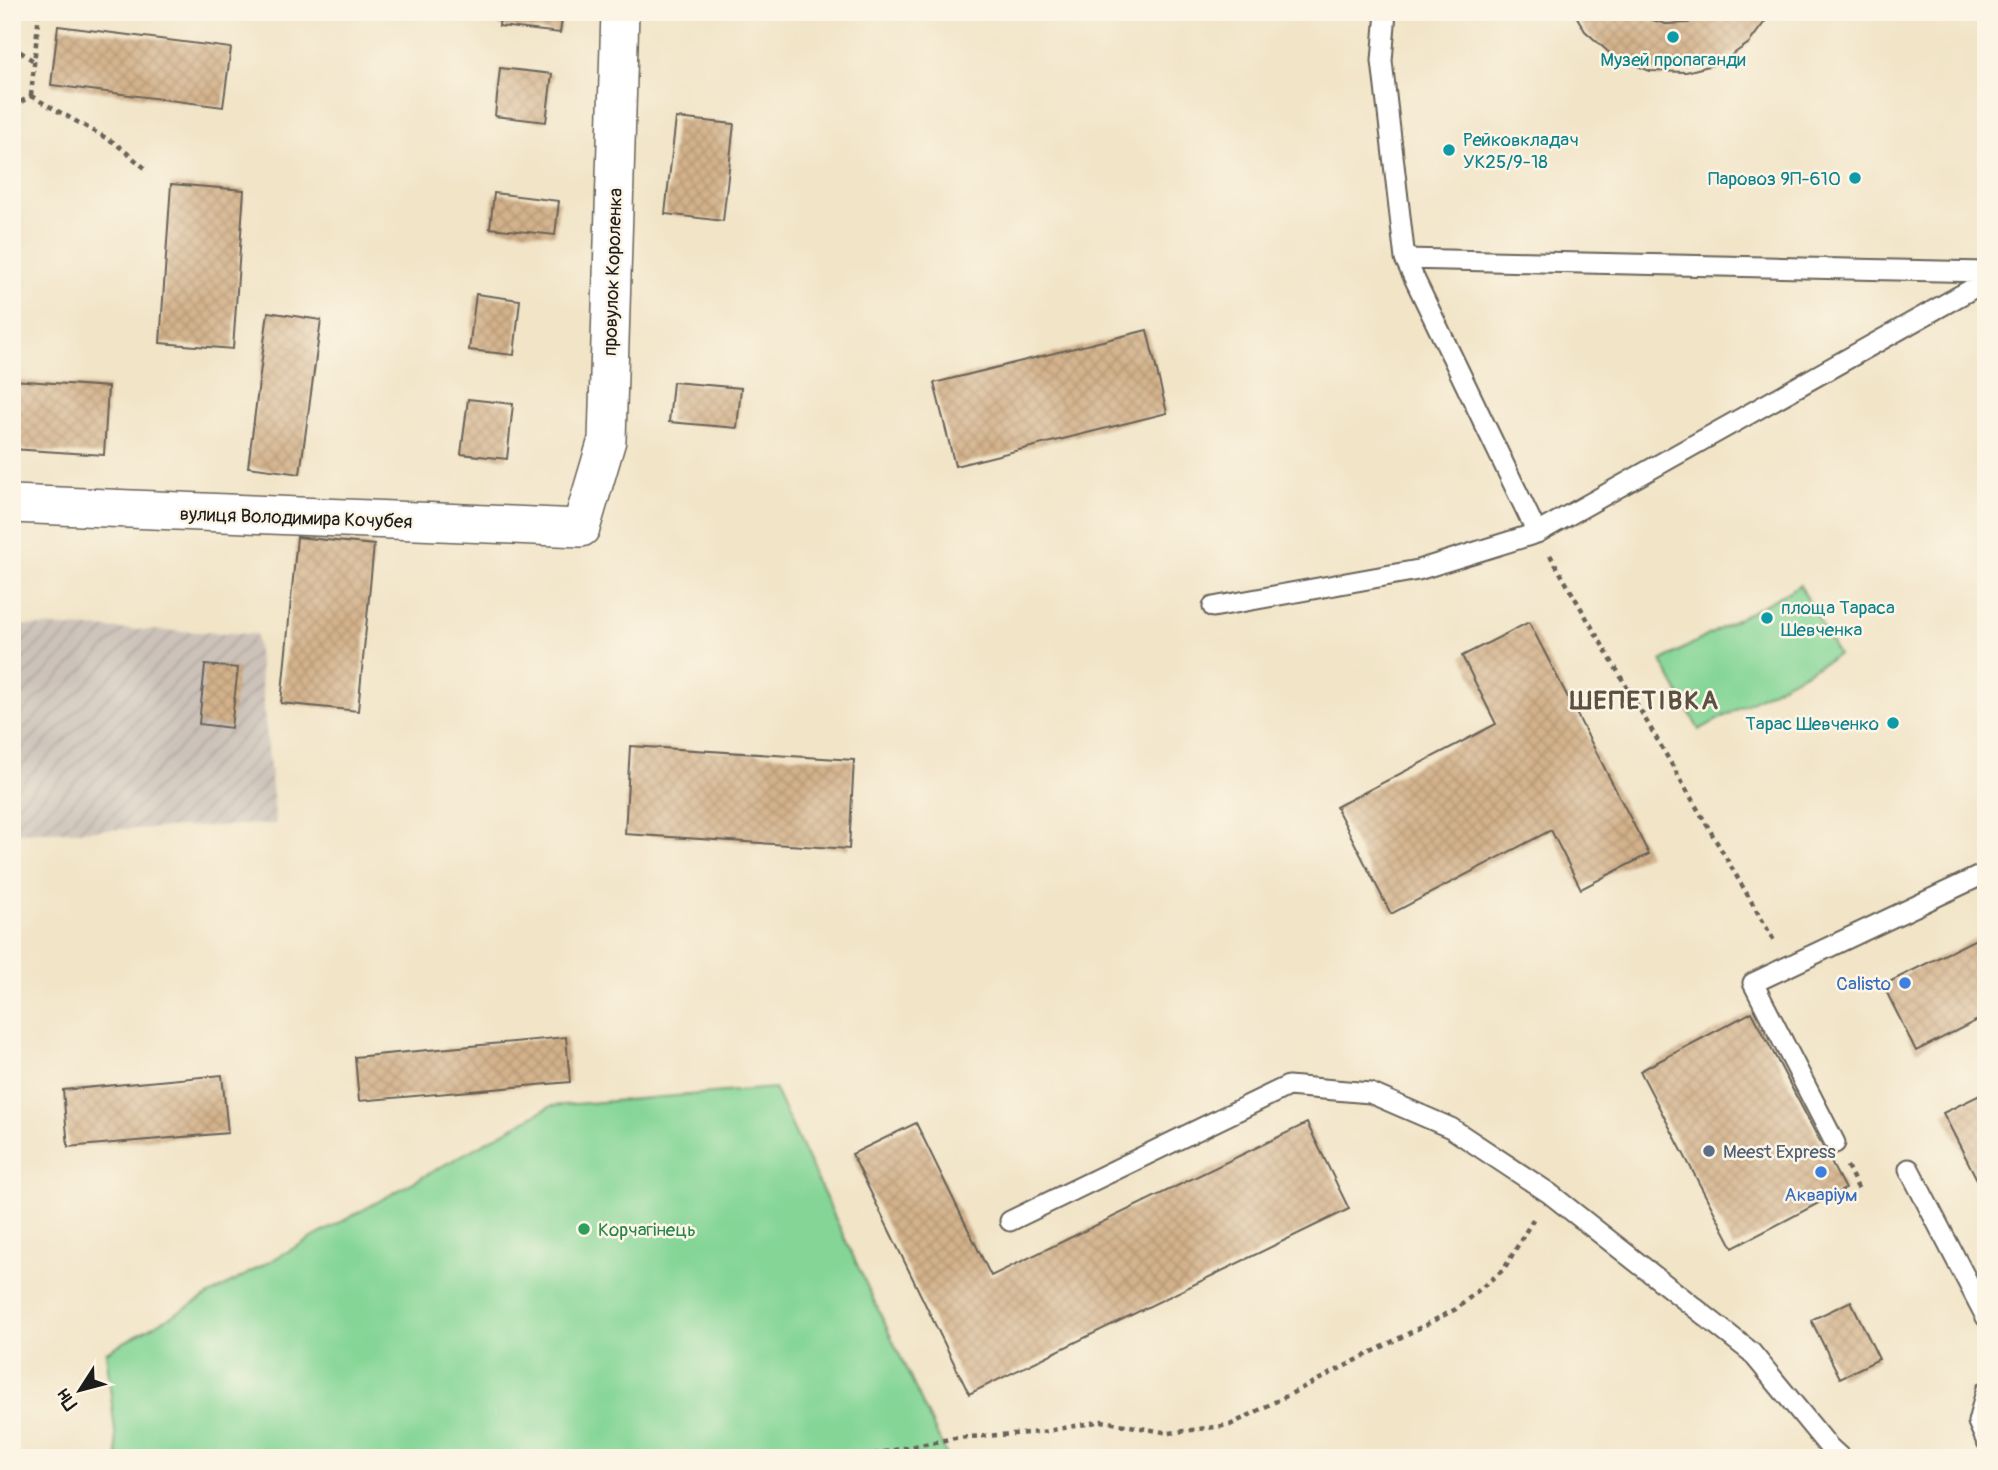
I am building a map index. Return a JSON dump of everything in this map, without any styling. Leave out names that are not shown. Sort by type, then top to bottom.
[{"type":"street","name":"провулок Короленка","points":[[581,528],[607,440],[620,12]]},
{"type":"street","name":"вулиця Володимира Кочубея","points":[[12,504],[581,528]]},
{"type":"lane","points":[[1387,12],[1382,61],[1405,259],[1537,533]]},
{"type":"lane","points":[[1405,259],[1986,272]]},
{"type":"lane","points":[[1213,607],[1418,570],[1537,533],[1986,281]]},
{"type":"lane","points":[[1835,1143],[1752,984],[1986,873]]},
{"type":"lane","points":[[1010,1221],[1288,1086],[1370,1093],[1451,1128],[1549,1193],[1751,1352],[1840,1458]]},
{"type":"lane","points":[[1909,1170],[1986,1317]]},
{"type":"lane","points":[[1983,1426],[1986,1391]]},
{"type":"path","points":[[31,96],[39,12]]},
{"type":"path","points":[[12,46],[34,62]]},
{"type":"path","points":[[12,107],[31,96]]},
{"type":"path","points":[[31,96],[115,143],[146,169]]},
{"type":"path","points":[[1537,533],[1789,966]]},
{"type":"path","points":[[854,1458],[955,1438],[1042,1432],[1102,1421],[1169,1433],[1230,1425],[1456,1309],[1504,1269],[1549,1193]]},
{"type":"shaded area","points":[[12,625],[256,634],[276,824],[12,833]]},
{"type":"green space","points":[[1800,585],[1838,655],[1699,730],[1661,661]]},
{"type":"green space","name":"Корчагінець","points":[[774,1088],[948,1458],[118,1458],[106,1352],[551,1106]]},
{"type":"building","points":[[500,12],[563,12],[560,33],[499,26]]},
{"type":"building","name":"Музей пропаганди","points":[[1574,12],[1638,12],[1645,18],[1666,24],[1688,23],[1711,12],[1772,12],[1749,43],[1720,63],[1686,72],[1650,71],[1614,57],[1585,31]]},
{"type":"building","points":[[58,26],[231,48],[223,107],[51,85]]},
{"type":"building","points":[[500,68],[552,74],[546,122],[495,116]]},
{"type":"building","points":[[676,118],[734,124],[723,221],[665,214]]},
{"type":"building","points":[[171,184],[244,190],[233,349],[160,343]]},
{"type":"building","points":[[494,193],[559,201],[555,235],[490,228]]},
{"type":"building","points":[[476,294],[520,300],[514,355],[469,350]]},
{"type":"building","points":[[268,312],[321,320],[300,474],[248,467]]},
{"type":"building","points":[[1147,330],[1167,413],[955,466],[934,383]]},
{"type":"building","points":[[12,380],[108,387],[104,455],[12,449]]},
{"type":"building","points":[[673,382],[741,388],[737,428],[669,422]]},
{"type":"building","points":[[468,399],[513,404],[507,459],[461,454]]},
{"type":"building","points":[[297,537],[374,545],[358,711],[281,703]]},
{"type":"building","points":[[1529,622],[1649,854],[1581,889],[1551,830],[1391,914],[1336,807],[1496,724],[1462,656]]},
{"type":"building","points":[[205,665],[238,668],[231,728],[199,724]]},
{"type":"building","points":[[630,746],[854,760],[849,849],[625,834]]},
{"type":"building","points":[[1986,934],[1986,1016],[1916,1051],[1883,985]]},
{"type":"building","points":[[1752,1012],[1845,1189],[1733,1248],[1640,1071]]},
{"type":"building","points":[[566,1037],[570,1082],[359,1101],[355,1057]]},
{"type":"building","points":[[222,1075],[228,1133],[68,1147],[63,1090]]},
{"type":"building","points":[[1986,1092],[1986,1197],[1943,1113]]},
{"type":"building","points":[[916,1123],[991,1276],[1307,1123],[1349,1209],[969,1394],[852,1154]]},
{"type":"building","points":[[1851,1301],[1879,1359],[1840,1378],[1811,1320]]},
{"type":"place","name":"Музей пропаганди","points":[[1673,37]]},
{"type":"place","name":"Рейковкладач УК25/9-18","points":[[1449,150]]},
{"type":"place","name":"Паровоз 9П-610","points":[[1855,178]]},
{"type":"place","name":"площа Тараса Шевченка","points":[[1767,618]]},
{"type":"place","name":"Тарас Шевченко","points":[[1893,723]]},
{"type":"place","name":"Calisto","points":[[1905,983]]},
{"type":"place","name":"Meest Express","points":[[1709,1151]]},
{"type":"place","name":"Акваріум","points":[[1821,1172]]},
{"type":"place","name":"Корчагінець","points":[[584,1229]]},
{"type":"district","name":"ШЕПЕТІВКА","points":[[1645,700]]}]
